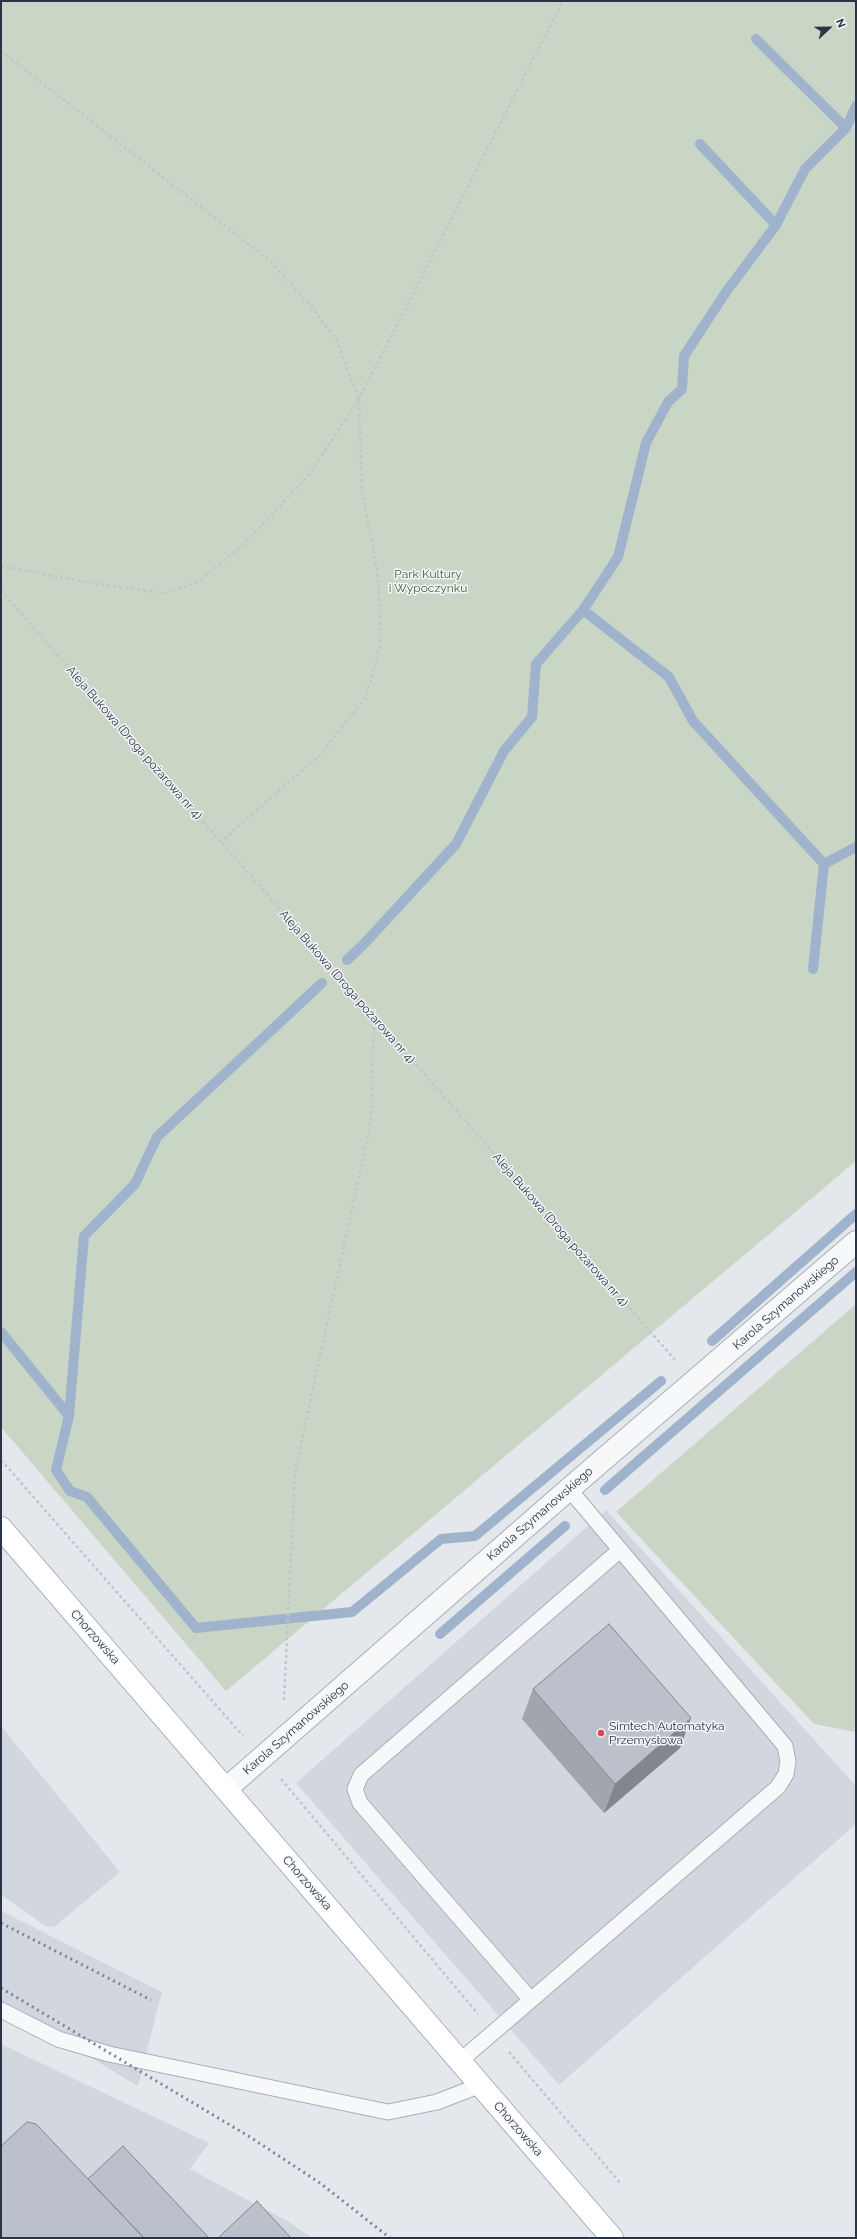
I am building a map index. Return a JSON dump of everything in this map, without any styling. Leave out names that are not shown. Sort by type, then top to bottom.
[{"type":"main road","name":"Chorzowska","points":[[1,1528],[612,2238]]},
{"type":"street","name":"Karola Szymanowskiego","points":[[226,1789],[569,1489],[856,1242]]},
{"type":"lane","points":[[460,2061],[778,1788],[786,1774],[788,1761],[785,1746],[569,1489]]},
{"type":"lane","points":[[531,2000],[360,1803],[355,1789],[361,1775],[620,1550]]},
{"type":"lane","points":[[1,2010],[58,2039],[108,2054],[388,2112],[437,2102],[480,2085]]},
{"type":"path","points":[[1,566],[97,584],[164,593],[198,582],[245,543],[308,476],[359,399],[563,1]]},
{"type":"path","points":[[1,51],[269,260],[311,306],[337,341],[359,399],[362,490],[378,575],[381,643],[366,697],[320,756],[221,842]]},
{"type":"path","name":"Aleja Bukowa (Droga pożarowa nr 4)","points":[[1,591],[374,1019],[694,1382]]},
{"type":"path","points":[[282,1741],[296,1472],[371,1121],[374,1019]]},
{"type":"path","points":[[1,1460],[263,1758],[621,2184]]},
{"type":"shaded area","points":[[606,1510],[856,1786],[856,1824],[559,2085],[296,1783]]},
{"type":"shaded area","points":[[1,1726],[120,1872],[54,1927],[45,1926],[1,1894]]},
{"type":"shaded area","points":[[1,1911],[162,1992],[138,2086],[1,2004]]},
{"type":"shaded area","points":[[1,2044],[209,2143],[190,2169],[289,2222],[312,2238],[1,2238]]},
{"type":"green space","name":"Park Kultury i Wypoczynku","points":[[1,1],[856,1],[856,1161],[226,1691],[1,1427]]},
{"type":"green space","points":[[856,1304],[856,1732],[814,1724],[616,1512]]},
{"type":"building","name":"Simtech Automatyka Przemysłowa","points":[[609,1624],[691,1718],[615,1784],[533,1689]]},
{"type":"building","points":[[27,2122],[36,2124],[144,2238],[1,2238],[1,2146]]},
{"type":"building","points":[[123,2146],[209,2238],[144,2238],[88,2179]]},
{"type":"building","points":[[257,2201],[291,2238],[218,2238]]},
{"type":"waterway","points":[[756,39],[846,128]]},
{"type":"waterway","points":[[347,960],[363,945],[456,844],[504,751],[532,717],[536,664],[583,610],[618,557],[646,443],[668,402],[682,389],[684,356],[726,292],[776,225],[805,169],[846,128],[856,106]]},
{"type":"waterway","points":[[700,144],[776,225]]},
{"type":"waterway","points":[[583,610],[669,677],[693,721],[824,864],[856,847]]},
{"type":"waterway","points":[[813,969],[824,864]]},
{"type":"waterway","points":[[322,983],[157,1137],[135,1184],[84,1236],[69,1416],[56,1470],[70,1491],[87,1497],[196,1628],[352,1612],[441,1539],[475,1536],[661,1381]]},
{"type":"waterway","points":[[712,1341],[856,1214]]},
{"type":"waterway","points":[[605,1490],[856,1272]]},
{"type":"waterway","points":[[1,1332],[69,1416]]},
{"type":"waterway","points":[[440,1634],[565,1526]]},
{"type":"railway","points":[[1,1923],[151,2000]]},
{"type":"railway","points":[[1,1988],[250,2137],[320,2183],[390,2238]]},
{"type":"place","name":"Simtech Automatyka Przemysłowa","points":[[601,1733]]}]
